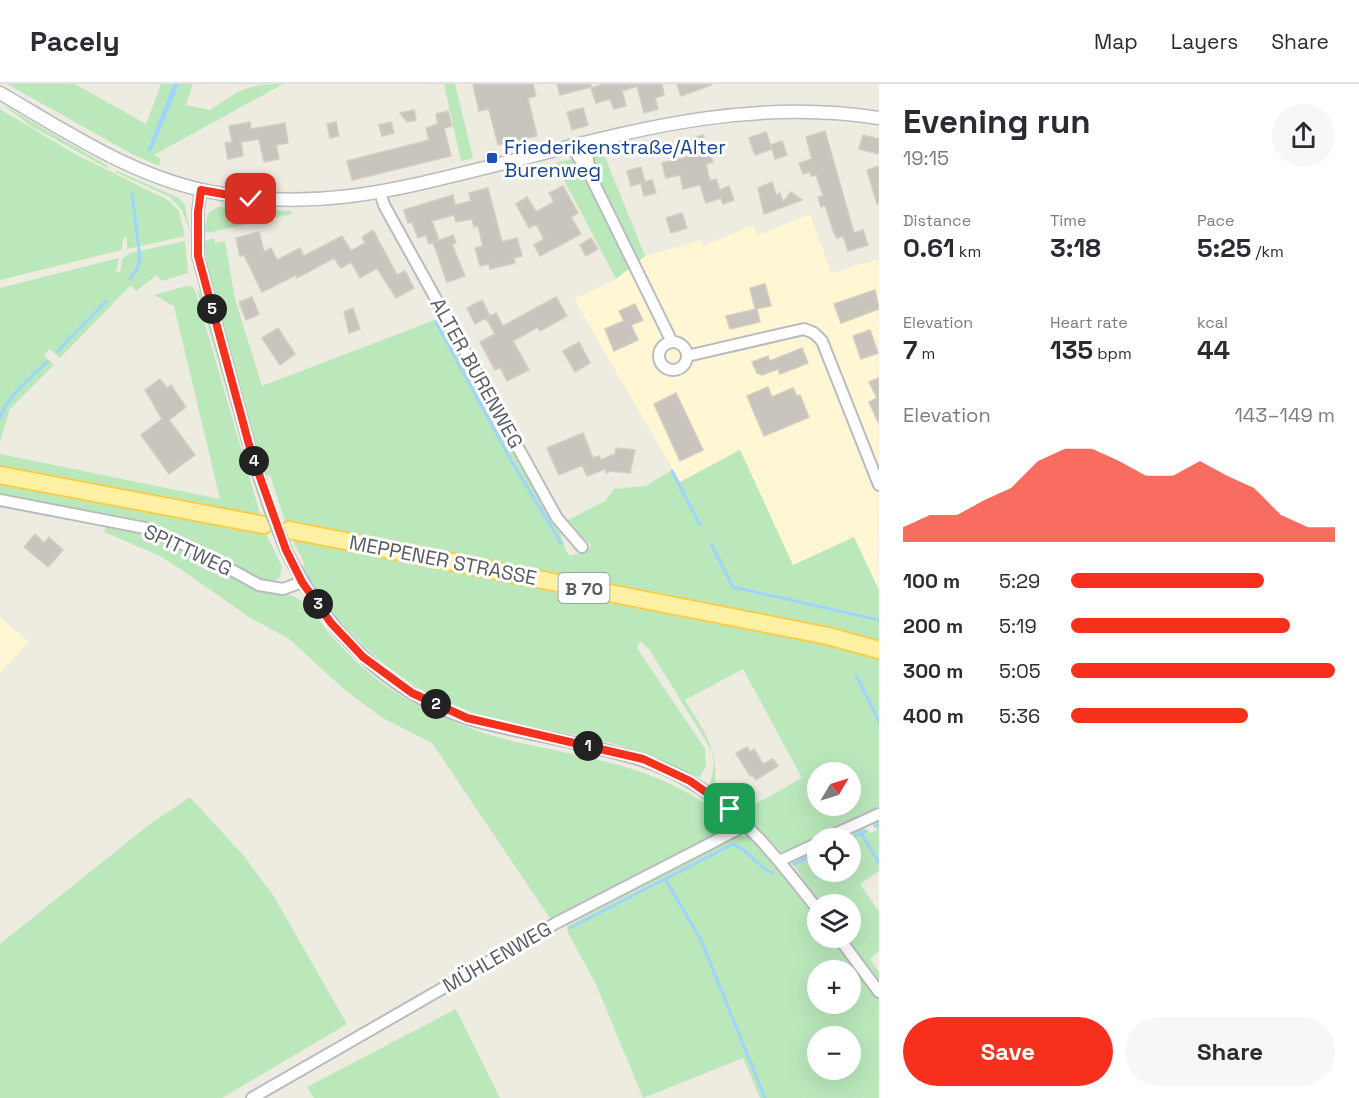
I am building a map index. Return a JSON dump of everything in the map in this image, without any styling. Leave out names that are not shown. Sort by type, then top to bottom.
[{"type":"main road","points":[[0,475],[267,517]]},
{"type":"main road","name":"MEPPENER STRASSE","points":[[289,530],[816,633],[879,650]]},
{"type":"street","points":[[0,93],[131,165],[201,190],[284,201],[319,201],[380,192],[688,120],[750,112],[827,111],[879,118]]},
{"type":"street","points":[[585,144],[590,175]]},
{"type":"street","points":[[572,147],[590,175],[672,342],[684,348],[687,356],[680,369],[671,371],[662,366],[658,353],[663,345],[672,342]]},
{"type":"street","points":[[201,190],[197,220],[198,256],[267,517],[302,582],[331,623],[363,657],[412,693],[467,718],[643,759],[690,781],[748,824],[807,896]]},
{"type":"street","name":"ALTER BURENWEG","points":[[380,192],[384,205],[557,518],[582,547]]},
{"type":"street","points":[[687,356],[804,330],[814,333],[822,341],[879,485]]},
{"type":"street","name":"SPITTWEG","points":[[0,500],[145,528],[192,548],[259,585],[283,589],[302,582]]},
{"type":"street","points":[[848,828],[879,814]]},
{"type":"street","name":"MÜHLENWEG","points":[[252,1098],[556,923],[748,824]]},
{"type":"street","points":[[779,861],[807,848]]},
{"type":"street","points":[[846,948],[879,992]]},
{"type":"shaded area","points":[[810,214],[831,273],[879,259],[878,590],[793,565],[740,450],[680,482],[574,299],[616,279],[645,256],[702,240],[703,246],[753,225],[758,235]]},
{"type":"shaded area","points":[[0,617],[29,642],[0,673]]},
{"type":"green space","points":[[7,84],[75,84],[146,124],[161,84],[193,84],[186,105],[210,110],[252,87],[283,84],[154,155],[161,159],[159,166],[132,154]]},
{"type":"green space","points":[[444,84],[455,84],[473,158],[461,161]]},
{"type":"green space","points":[[0,103],[108,166],[107,168],[31,126]]},
{"type":"green space","points":[[0,109],[73,153],[168,200],[179,211],[185,236],[127,249],[127,237],[124,237],[121,250],[0,280]]},
{"type":"green space","points":[[603,152],[645,256],[616,279],[555,163]]},
{"type":"green space","points":[[115,172],[179,198],[185,205],[190,232],[182,210],[170,197]]},
{"type":"green space","points":[[218,207],[291,211],[292,214],[207,233],[204,231],[208,213]]},
{"type":"green space","points":[[214,238],[215,243],[225,241],[235,299],[262,386],[440,318],[526,476],[558,525],[566,551],[570,556],[589,549],[591,545],[566,521],[605,501],[614,489],[645,486],[673,470],[680,482],[740,450],[793,565],[854,537],[879,590],[879,641],[715,604],[285,521],[270,475],[265,476],[208,271],[204,241]]},
{"type":"green space","points":[[185,241],[188,273],[161,281],[157,275],[136,291],[131,285],[60,358],[50,349],[44,355],[54,365],[10,409],[0,442],[0,288],[119,258],[116,272],[120,272],[122,259],[130,253]]},
{"type":"green space","points":[[187,286],[193,287],[196,293],[261,517],[0,467],[0,454],[220,499],[174,306],[154,295]]},
{"type":"green space","points":[[197,289],[204,298],[249,468]]},
{"type":"green space","points":[[0,482],[266,534],[282,567],[280,577],[276,580],[265,580],[147,525],[0,494]]},
{"type":"green space","points":[[106,527],[127,528],[168,540],[265,590],[296,597],[310,609],[352,658],[370,674],[390,689],[435,714],[502,738],[603,761],[657,778],[709,806],[733,826],[552,921],[432,743],[383,718],[346,691],[288,638],[249,617],[158,555],[104,532]]},
{"type":"green space","points":[[292,539],[761,628],[879,656],[879,811],[842,828],[807,828],[807,844],[785,854],[748,818],[750,807],[802,778],[743,669],[685,700],[712,748],[715,770],[715,783],[747,809],[740,811],[710,785],[714,764],[712,751],[649,649],[640,641],[637,648],[705,749],[706,766],[700,777],[679,772],[611,743],[481,715],[452,705],[426,692],[401,676],[356,638],[336,616],[301,568],[305,565]]},
{"type":"green space","points":[[306,601],[367,664],[419,700],[476,724],[630,760],[684,784],[724,811],[734,822],[683,787],[641,766],[606,755],[479,727],[414,699],[374,671],[356,655]]},
{"type":"green space","points":[[190,797],[243,855],[273,895],[347,1024],[222,1098],[0,1098],[0,944],[150,824]]},
{"type":"green space","points":[[879,818],[879,871],[860,884],[879,912],[879,951],[870,959],[879,972],[879,983],[853,948],[861,948],[861,894],[813,894],[791,861],[807,852],[807,882],[861,882],[861,828],[857,828],[861,826],[870,833],[877,830],[871,822]]},
{"type":"green space","points":[[747,836],[754,839],[807,904],[807,948],[841,948],[850,960],[807,960],[807,1014],[861,1014],[861,975],[879,999],[879,1098],[760,1098],[743,1058],[643,1098],[596,984],[568,933],[567,926],[736,837]]},
{"type":"green space","points":[[456,1009],[500,1098],[314,1098],[307,1087]]},
{"type":"water","points":[[173,84],[179,84],[152,150],[147,152]]},
{"type":"building","points":[[473,84],[533,84],[536,96],[528,98],[537,136],[498,145],[489,109],[479,111]]},
{"type":"building","points":[[557,84],[591,84],[591,87],[560,95]]},
{"type":"building","points":[[603,84],[662,84],[664,95],[655,98],[658,109],[644,113],[637,86],[622,91],[626,106],[614,109],[610,99],[596,103],[591,88]]},
{"type":"building","points":[[677,84],[711,84],[711,85],[681,96]]},
{"type":"building","points":[[583,108],[588,125],[572,130],[567,112]]},
{"type":"building","points":[[414,110],[416,120],[407,122],[400,113]]},
{"type":"building","points":[[448,111],[452,126],[444,128],[451,156],[352,180],[347,161],[429,140],[426,128],[438,124],[436,114]]},
{"type":"building","points":[[250,122],[251,129],[285,123],[288,143],[276,145],[279,159],[264,162],[259,139],[241,142],[243,156],[228,159],[225,143],[232,142],[229,126]]},
{"type":"building","points":[[336,122],[339,136],[330,138],[327,124]]},
{"type":"building","points":[[391,122],[394,133],[382,136],[379,125]]},
{"type":"building","points":[[825,131],[854,233],[863,230],[868,245],[848,251],[843,236],[837,238],[834,233],[825,205],[821,207],[818,197],[823,196],[816,175],[811,176],[810,172],[803,174],[799,163],[812,159],[806,137]]},
{"type":"building","points":[[766,132],[772,149],[755,155],[749,138]]},
{"type":"building","points":[[703,135],[713,162],[706,164],[710,181],[716,179],[720,190],[729,186],[734,200],[723,204],[721,198],[706,203],[700,185],[683,189],[680,175],[666,178],[662,163],[691,156],[686,140]]},
{"type":"building","points":[[863,135],[879,139],[879,154],[859,149]]},
{"type":"building","points":[[782,141],[787,155],[775,159],[771,145]]},
{"type":"building","points":[[879,166],[879,204],[877,204],[867,170]]},
{"type":"building","points":[[641,167],[645,182],[631,186],[627,171]]},
{"type":"building","points":[[652,180],[656,193],[644,196],[641,183]]},
{"type":"building","points":[[772,182],[776,195],[780,193],[783,202],[791,192],[802,200],[764,214],[758,188]]},
{"type":"building","points":[[563,186],[578,213],[571,217],[581,234],[540,256],[534,245],[544,239],[536,224],[529,228],[516,204],[527,197],[536,212],[554,202],[549,193]]},
{"type":"building","points":[[488,188],[502,242],[517,238],[522,256],[514,258],[515,263],[490,269],[489,264],[480,266],[475,248],[483,246],[478,226],[474,227],[472,219],[456,222],[454,215],[432,221],[439,240],[434,242],[453,235],[456,243],[452,244],[465,276],[447,282],[433,242],[429,244],[426,235],[418,238],[412,222],[408,223],[404,210],[453,195],[455,205],[471,201],[469,193]]},
{"type":"building","points":[[682,213],[687,228],[671,233],[666,218]]},
{"type":"building","points":[[373,230],[397,275],[405,271],[414,288],[396,298],[377,268],[360,278],[351,262],[341,268],[334,258],[297,278],[296,275],[262,292],[244,255],[240,256],[236,238],[259,232],[264,252],[271,248],[277,260],[300,248],[304,256],[342,236],[351,251],[365,243],[362,237]]},
{"type":"building","points":[[591,238],[598,249],[586,256],[580,245]]},
{"type":"building","points":[[765,284],[771,306],[755,309],[750,288]]},
{"type":"building","points":[[875,290],[879,309],[841,323],[834,304]]},
{"type":"building","points":[[252,297],[259,314],[246,320],[239,302]]},
{"type":"building","points":[[556,297],[567,316],[540,331],[538,327],[513,341],[529,370],[507,381],[500,367],[495,370],[480,342],[495,334],[486,318],[496,313],[503,326]]},
{"type":"building","points":[[482,300],[490,316],[475,324],[467,308]]},
{"type":"building","points":[[635,304],[643,320],[631,325],[638,340],[614,351],[605,329],[624,321],[619,311]]},
{"type":"building","points":[[353,308],[360,329],[349,333],[344,312]]},
{"type":"building","points":[[757,309],[760,322],[730,329],[726,316]]},
{"type":"building","points":[[278,328],[295,354],[280,365],[262,338]]},
{"type":"building","points":[[870,330],[878,353],[861,359],[853,336]]},
{"type":"building","points":[[579,342],[590,363],[575,372],[563,351]]},
{"type":"building","points":[[802,348],[808,363],[780,374],[778,369],[762,375],[757,373],[752,362],[768,356],[770,361]]},
{"type":"building","points":[[879,378],[879,424],[869,402],[877,398],[869,382]]},
{"type":"building","points":[[160,379],[167,388],[171,385],[186,407],[169,420],[195,455],[169,474],[141,435],[162,419],[145,390]]},
{"type":"building","points":[[768,387],[772,397],[793,388],[797,396],[800,395],[809,417],[764,436],[747,396]]},
{"type":"building","points":[[676,393],[703,450],[680,461],[654,404]]},
{"type":"building","points":[[583,433],[593,458],[599,456],[601,460],[615,454],[616,448],[635,450],[630,473],[611,471],[606,473],[605,469],[587,476],[582,465],[559,475],[547,448]]},
{"type":"building","points":[[35,534],[44,543],[49,537],[63,550],[48,567],[24,547]]},
{"type":"building","points":[[747,747],[750,752],[754,749],[763,764],[773,759],[778,766],[756,780],[752,775],[750,776],[736,753]]},
{"type":"waterway","points":[[130,278],[137,269],[140,259],[132,193]]},
{"type":"waterway","points":[[57,352],[106,301]]},
{"type":"waterway","points":[[436,322],[512,462],[561,543]]},
{"type":"waterway","points":[[0,418],[8,402],[47,362]]},
{"type":"waterway","points":[[672,471],[700,525]]},
{"type":"waterway","points":[[711,544],[733,587],[879,620]]},
{"type":"waterway","points":[[856,675],[879,721]]},
{"type":"waterway","points":[[875,826],[879,825]]},
{"type":"waterway","points":[[861,833],[866,831]]},
{"type":"waterway","points":[[861,833],[879,863]]},
{"type":"waterway","points":[[570,928],[733,844],[773,873]]},
{"type":"waterway","points":[[794,864],[807,858]]},
{"type":"waterway","points":[[665,879],[701,940],[765,1098]]},
{"type":"place","name":"Friederikenstraße/Alter Burenweg","points":[[492,158]]},
{"type":"route","points":[[251,199],[201,190],[196,238],[198,256],[251,452],[270,509],[286,550],[302,582],[331,623],[363,657],[412,693],[467,718],[643,759],[690,781],[730,809]]}]
